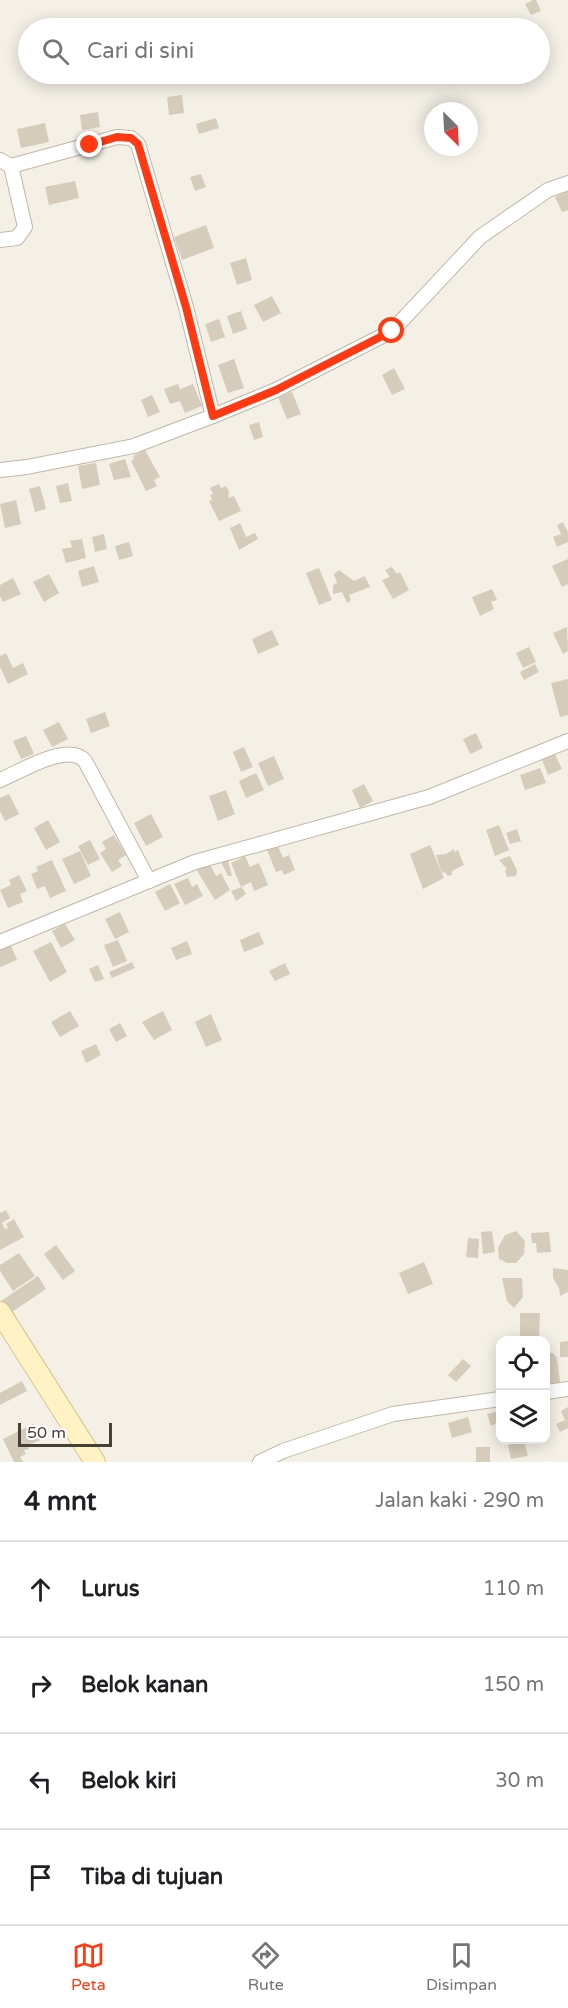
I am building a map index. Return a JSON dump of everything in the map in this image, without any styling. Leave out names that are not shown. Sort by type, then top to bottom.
[{"type":"street","points":[[0,240],[17,238],[25,227],[5,163],[117,137],[131,138],[138,144],[186,307],[213,416]]},
{"type":"street","points":[[0,470],[27,467],[134,446],[276,390],[392,331],[480,237],[548,190],[568,183]]},
{"type":"street","points":[[0,942],[195,862],[429,797],[568,741]]},
{"type":"street","points":[[0,780],[58,755],[71,753],[81,756],[86,760],[149,881]]},
{"type":"street","points":[[0,1312],[95,1462]]},
{"type":"street","points":[[550,1391],[568,1389]]},
{"type":"street","points":[[260,1462],[283,1451],[393,1414],[496,1400]]},
{"type":"building","points":[[536,0],[541,11],[531,15],[525,4]]},
{"type":"building","points":[[182,95],[184,113],[169,115],[167,97]]},
{"type":"building","points":[[98,112],[100,127],[82,130],[80,115]]},
{"type":"building","points":[[216,118],[219,128],[199,134],[196,124]]},
{"type":"building","points":[[45,123],[49,142],[21,148],[17,129]]},
{"type":"building","points":[[201,174],[206,187],[195,191],[190,177]]},
{"type":"building","points":[[75,181],[79,198],[49,205],[45,187]]},
{"type":"building","points":[[568,191],[568,210],[562,212],[555,197]]},
{"type":"building","points":[[206,225],[214,248],[182,260],[174,237]]},
{"type":"building","points":[[246,258],[252,280],[237,285],[230,263]]},
{"type":"building","points":[[272,296],[281,313],[263,322],[254,305]]},
{"type":"building","points":[[241,311],[247,329],[233,334],[227,316]]},
{"type":"building","points":[[219,319],[225,337],[211,342],[205,324]]},
{"type":"building","points":[[234,359],[244,388],[228,393],[218,365]]},
{"type":"building","points":[[394,368],[405,389],[392,395],[382,375]]},
{"type":"building","points":[[178,384],[180,389],[193,384],[202,406],[185,413],[180,401],[170,404],[164,389]]},
{"type":"building","points":[[292,392],[301,414],[287,419],[278,397]]},
{"type":"building","points":[[152,395],[160,412],[148,417],[141,400]]},
{"type":"building","points":[[259,422],[263,437],[254,440],[249,425]]},
{"type":"building","points":[[145,450],[160,477],[154,480],[157,486],[146,491],[131,461],[134,459],[133,456]]},
{"type":"building","points":[[125,459],[131,477],[114,480],[109,464]]},
{"type":"building","points":[[96,463],[100,485],[82,489],[78,466]]},
{"type":"building","points":[[68,483],[72,501],[60,503],[56,486]]},
{"type":"building","points":[[219,484],[221,488],[226,486],[230,494],[228,494],[229,498],[234,496],[241,511],[219,521],[209,501],[212,500],[210,495],[213,494],[210,488]]},
{"type":"building","points":[[40,486],[46,509],[35,512],[29,489]]},
{"type":"building","points":[[16,500],[21,524],[5,528],[0,504]]},
{"type":"building","points":[[563,522],[568,532],[568,542],[557,547],[553,537],[561,534],[557,525]]},
{"type":"building","points":[[240,523],[246,537],[255,533],[258,539],[239,550],[230,528]]},
{"type":"building","points":[[104,534],[107,549],[95,552],[92,537]]},
{"type":"building","points":[[82,539],[86,558],[66,563],[62,549],[72,547],[70,541]]},
{"type":"building","points":[[129,542],[133,556],[119,560],[115,546]]},
{"type":"building","points":[[568,559],[568,584],[562,587],[552,566]]},
{"type":"building","points":[[94,566],[99,582],[82,587],[78,571]]},
{"type":"building","points":[[392,567],[397,574],[400,572],[409,590],[393,599],[382,580],[390,577],[385,570]]},
{"type":"building","points":[[319,568],[332,600],[319,605],[306,573]]},
{"type":"building","points":[[339,570],[354,581],[365,576],[370,587],[349,595],[351,600],[347,603],[342,592],[333,594],[333,585],[337,583],[334,574]]},
{"type":"building","points":[[49,574],[59,593],[44,602],[33,582]]},
{"type":"building","points":[[13,578],[21,594],[3,602],[0,596],[0,585]]},
{"type":"building","points":[[492,589],[497,600],[491,602],[494,609],[480,616],[472,597]]},
{"type":"building","points":[[567,627],[568,651],[563,654],[553,633]]},
{"type":"building","points":[[272,630],[279,645],[258,654],[252,639]]},
{"type":"building","points":[[529,647],[536,662],[523,668],[516,653]]},
{"type":"building","points":[[6,653],[13,668],[23,663],[28,674],[8,684],[0,667],[0,656]]},
{"type":"building","points":[[535,664],[539,672],[524,680],[520,672]]},
{"type":"building","points":[[568,679],[568,715],[560,717],[551,683]]},
{"type":"building","points":[[105,712],[110,726],[91,733],[86,719]]},
{"type":"building","points":[[59,722],[68,739],[52,747],[43,730]]},
{"type":"building","points":[[476,733],[483,748],[470,754],[463,739]]},
{"type":"building","points":[[26,736],[34,754],[21,759],[13,741]]},
{"type":"building","points":[[244,747],[253,767],[241,772],[233,752]]},
{"type":"building","points":[[555,754],[562,769],[548,775],[542,760]]},
{"type":"building","points":[[274,756],[284,779],[268,786],[258,763]]},
{"type":"building","points":[[540,768],[546,783],[525,790],[520,775]]},
{"type":"building","points":[[256,773],[264,790],[246,798],[239,781]]},
{"type":"building","points":[[364,784],[373,801],[360,808],[352,790]]},
{"type":"building","points":[[226,790],[235,814],[218,821],[209,796]]},
{"type":"building","points":[[9,794],[19,814],[5,821],[0,811],[0,798]]},
{"type":"building","points":[[151,814],[163,837],[146,846],[134,823]]},
{"type":"building","points":[[48,820],[60,842],[46,850],[34,828]]},
{"type":"building","points":[[499,825],[509,850],[495,856],[486,830]]},
{"type":"building","points":[[517,829],[521,841],[510,844],[506,833]]},
{"type":"building","points":[[114,835],[126,855],[118,860],[122,866],[112,872],[100,853],[106,849],[102,842]]},
{"type":"building","points":[[90,840],[100,859],[88,865],[78,846]]},
{"type":"building","points":[[430,845],[444,878],[423,889],[410,854]]},
{"type":"building","points":[[278,846],[283,858],[289,855],[295,870],[284,875],[282,870],[276,872],[267,850]]},
{"type":"building","points":[[454,849],[454,852],[458,850],[464,865],[452,871],[452,875],[448,876],[445,872],[442,873],[436,855],[446,854]]},
{"type":"building","points":[[80,851],[91,876],[74,884],[62,859]]},
{"type":"building","points":[[245,856],[250,867],[259,863],[268,885],[254,891],[251,882],[241,887],[231,863]]},
{"type":"building","points":[[510,856],[517,870],[516,876],[507,877],[505,870],[507,869],[499,860]]},
{"type":"building","points":[[52,860],[66,891],[50,898],[45,886],[37,889],[31,874],[38,871],[36,867]]},
{"type":"building","points":[[220,860],[228,860],[232,876],[228,876]]},
{"type":"building","points":[[209,862],[216,876],[221,873],[230,890],[215,900],[196,869]]},
{"type":"building","points":[[19,875],[27,891],[20,894],[23,902],[8,908],[0,890],[11,885],[9,880]]},
{"type":"building","points":[[188,878],[192,887],[197,884],[203,896],[185,905],[174,884]]},
{"type":"building","points":[[170,884],[180,903],[165,911],[155,892]]},
{"type":"building","points":[[242,887],[246,894],[236,901],[231,891]]},
{"type":"building","points":[[120,912],[129,932],[115,939],[105,919]]},
{"type":"building","points":[[65,924],[75,940],[61,948],[52,931]]},
{"type":"building","points":[[259,932],[264,944],[244,952],[240,940]]},
{"type":"building","points":[[118,940],[127,961],[113,967],[104,945]]},
{"type":"building","points":[[9,941],[17,960],[0,967],[0,945]]},
{"type":"building","points":[[187,941],[192,954],[176,960],[171,948]]},
{"type":"building","points":[[51,942],[67,972],[50,982],[33,951]]},
{"type":"building","points":[[132,962],[135,968],[112,978],[109,972]]},
{"type":"building","points":[[285,963],[290,974],[275,981],[269,971]]},
{"type":"building","points":[[98,965],[104,979],[95,982],[89,969]]},
{"type":"building","points":[[70,1011],[79,1026],[60,1037],[51,1022]]},
{"type":"building","points":[[163,1011],[172,1030],[154,1040],[142,1022]]},
{"type":"building","points":[[211,1014],[222,1040],[206,1047],[195,1022]]},
{"type":"building","points":[[120,1023],[127,1036],[116,1042],[109,1029]]},
{"type":"building","points":[[96,1044],[101,1055],[86,1063],[81,1051]]},
{"type":"building","points":[[6,1210],[10,1218],[2,1223],[5,1229],[8,1228],[6,1224],[14,1219],[24,1237],[0,1250],[0,1213]]},
{"type":"building","points":[[492,1231],[495,1252],[483,1254],[481,1232]]},
{"type":"building","points":[[516,1231],[525,1241],[524,1254],[516,1263],[507,1263],[499,1259],[498,1248],[505,1235]]},
{"type":"building","points":[[549,1232],[551,1252],[537,1253],[536,1243],[532,1243],[531,1233]]},
{"type":"building","points":[[468,1238],[479,1239],[478,1258],[466,1257]]},
{"type":"building","points":[[56,1245],[75,1271],[63,1280],[44,1254]]},
{"type":"building","points":[[19,1253],[35,1276],[13,1291],[0,1271],[0,1265]]},
{"type":"building","points":[[424,1262],[433,1284],[408,1294],[399,1273]]},
{"type":"building","points":[[553,1268],[568,1270],[568,1292],[560,1296],[559,1288],[553,1278]]},
{"type":"building","points":[[38,1276],[46,1289],[9,1314],[1,1301]]},
{"type":"building","points":[[502,1278],[522,1278],[523,1297],[514,1308],[507,1301]]},
{"type":"building","points":[[520,1313],[540,1313],[539,1336],[520,1336]]},
{"type":"building","points":[[568,1341],[568,1357],[560,1357],[560,1342]]},
{"type":"building","points":[[550,1353],[557,1358],[560,1382],[550,1385]]},
{"type":"building","points":[[463,1359],[471,1366],[456,1382],[448,1375]]},
{"type":"building","points":[[22,1381],[27,1391],[0,1405],[0,1393]]},
{"type":"building","points":[[568,1407],[568,1428],[560,1432],[556,1424],[565,1420],[561,1411]]},
{"type":"building","points":[[496,1412],[496,1423],[491,1426],[487,1414]]},
{"type":"building","points":[[468,1417],[472,1432],[452,1438],[448,1423]]},
{"type":"building","points":[[33,1424],[41,1440],[28,1445],[29,1449],[24,1450],[26,1454],[20,1457],[23,1462],[14,1462],[3,1439]]},
{"type":"building","points":[[525,1444],[528,1456],[511,1459],[508,1445]]},
{"type":"building","points":[[476,1447],[490,1447],[490,1462],[476,1462]]},
{"type":"route","points":[[90,145],[117,137],[131,138],[138,144],[186,307],[213,416],[276,390],[392,331]]}]
